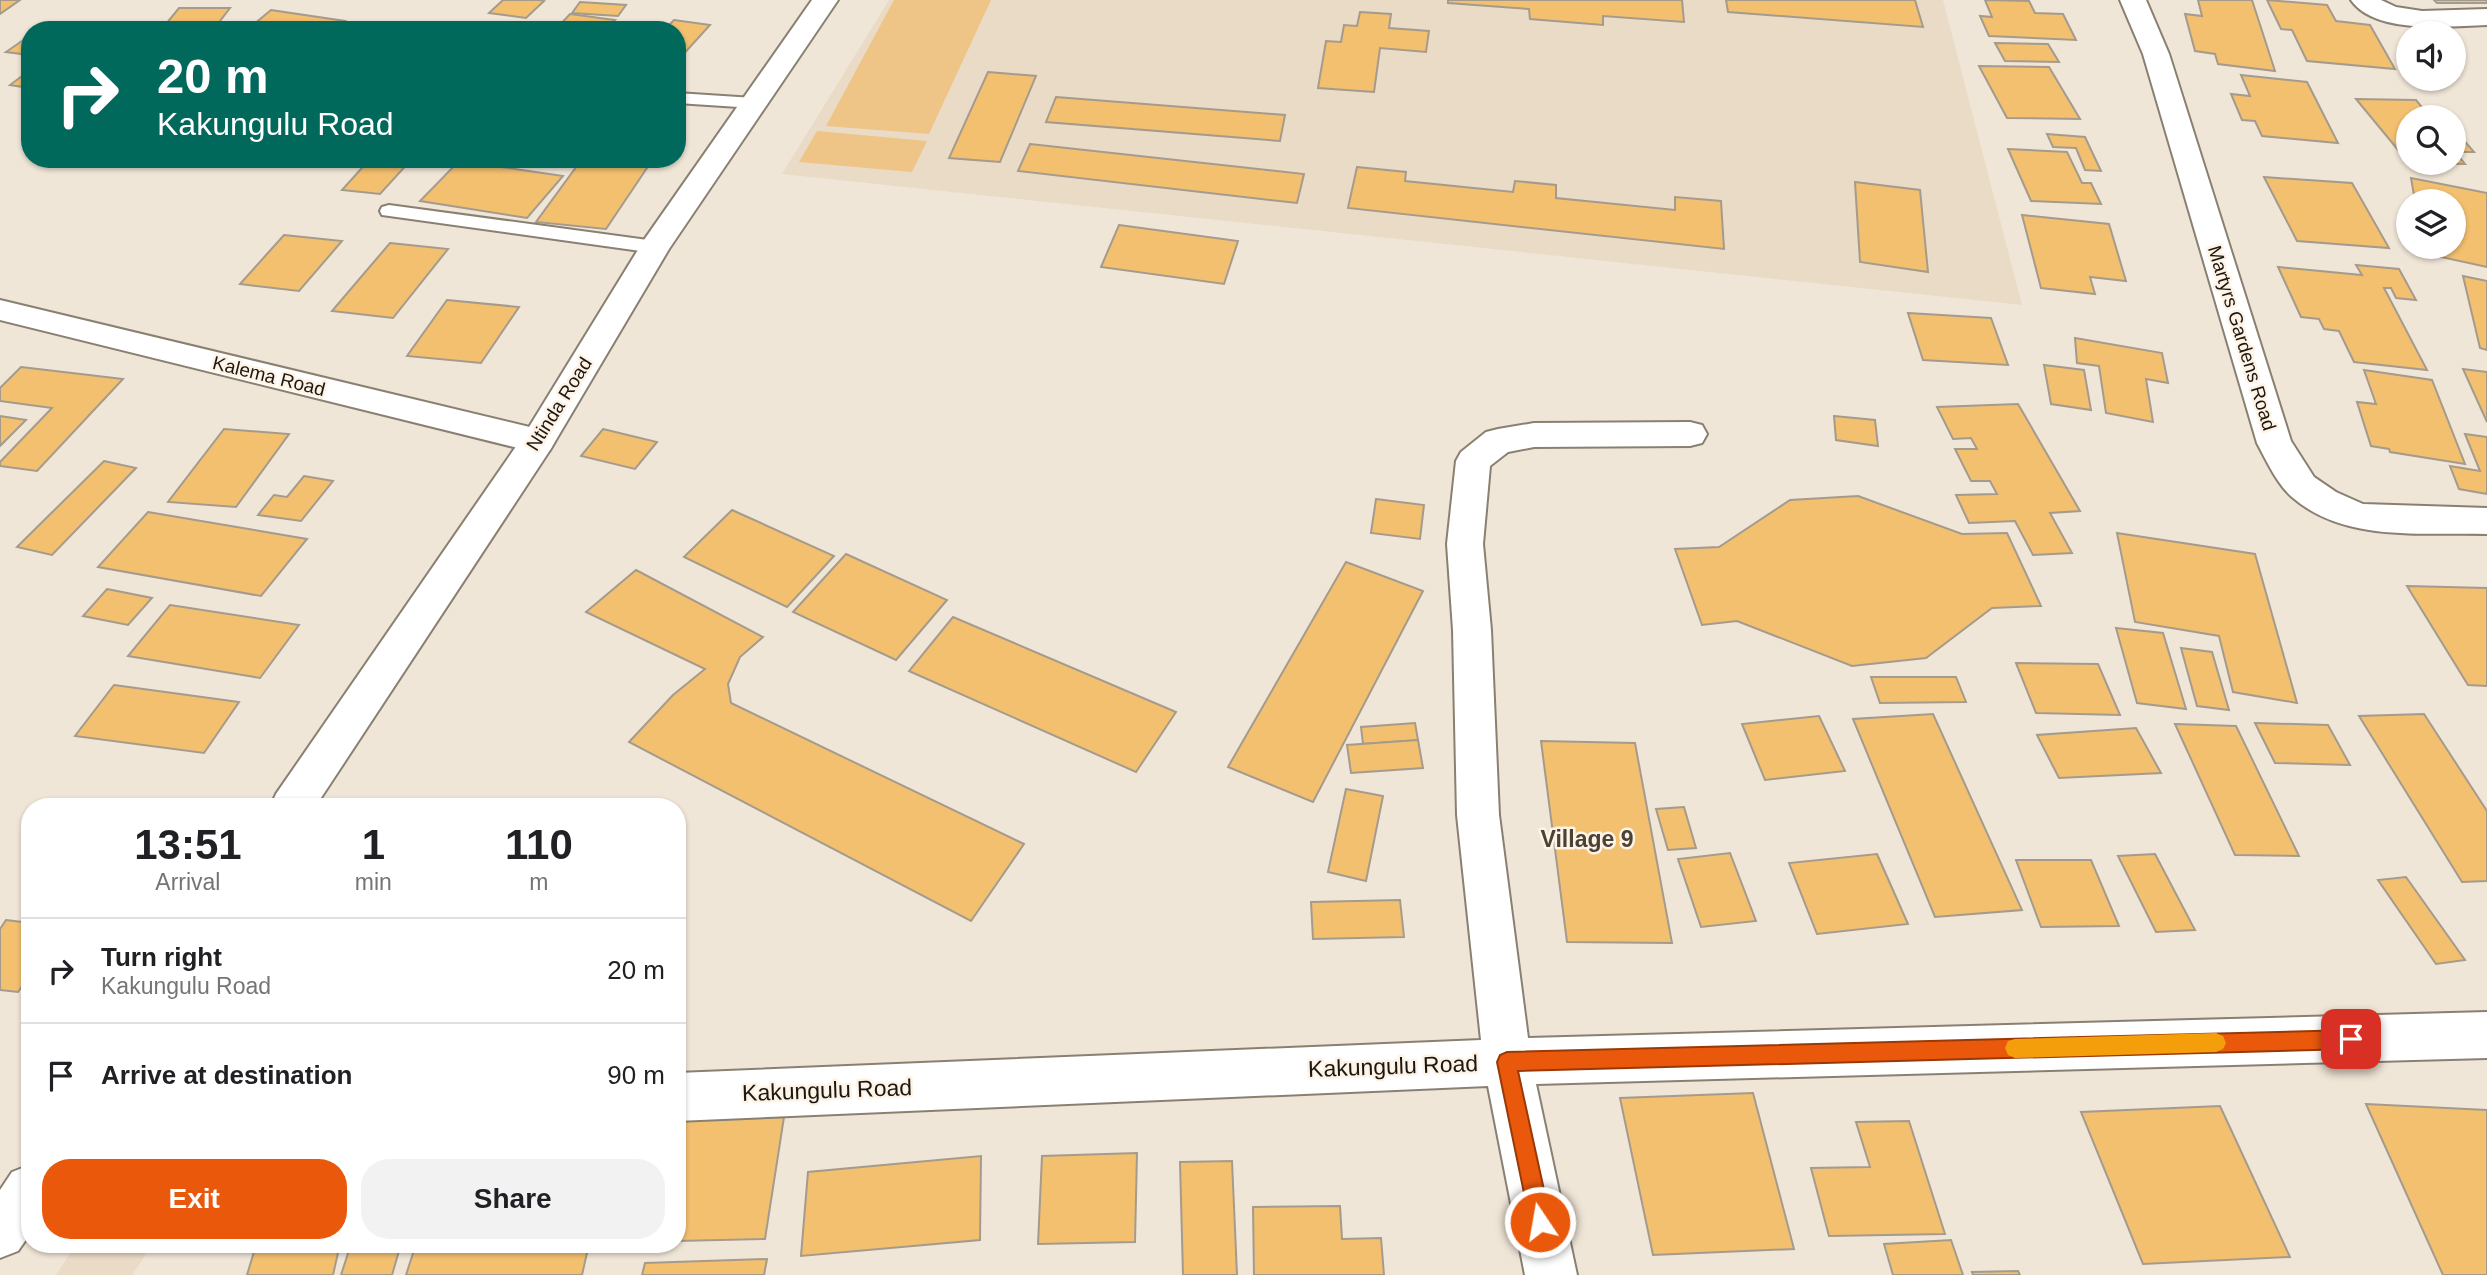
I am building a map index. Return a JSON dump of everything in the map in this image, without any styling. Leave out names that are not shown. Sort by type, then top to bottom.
[{"type":"street","name":"Ntinda Road","points":[[296,798],[538,441],[655,247],[825,0]]},
{"type":"street","name":"Martyrs Gardens Road","points":[[2133,0],[2156,54],[2274,443],[2302,486],[2323,501],[2359,517],[2487,521]]},
{"type":"street","points":[[2364,0],[2383,13],[2402,17],[2487,17]]},
{"type":"street","name":"Kalema Road","points":[[0,310],[538,441]]},
{"type":"street","points":[[1551,1275],[1507,1062],[1478,815],[1472,630],[1465,544],[1473,461],[1498,441],[1534,435],[1690,434]]},
{"type":"street","name":"Kakungulu Road","points":[[686,1097],[1507,1062],[2487,1035]]},
{"type":"street","points":[[0,1233],[21,1203]]},
{"type":"lane","points":[[686,99],[754,103]]},
{"type":"lane","points":[[389,211],[655,247]]},
{"type":"shaded area","points":[[889,0],[1943,0],[2022,305],[782,174]]},
{"type":"shaded area","points":[[894,0],[991,0],[929,134],[826,126]]},
{"type":"shaded area","points":[[817,131],[927,141],[912,172],[799,162]]},
{"type":"shaded area","points":[[70,1253],[147,1253],[132,1275],[56,1275]]},
{"type":"building","points":[[0,0],[20,0],[0,14]]},
{"type":"building","points":[[503,0],[544,1],[526,18],[489,13]]},
{"type":"building","points":[[1448,0],[1682,0],[1684,22],[1603,16],[1603,25],[1530,19],[1529,9],[1448,3]]},
{"type":"building","points":[[1726,0],[1915,0],[1923,27],[1728,12]]},
{"type":"building","points":[[1985,0],[2029,1],[2035,13],[2063,14],[2076,40],[1989,36],[1980,16],[1992,17]]},
{"type":"building","points":[[2198,0],[2252,0],[2275,71],[2218,64],[2215,54],[2195,51],[2185,14],[2202,16]]},
{"type":"building","points":[[2267,0],[2327,5],[2336,21],[2370,25],[2395,69],[2307,61],[2292,30],[2281,29]]},
{"type":"building","points":[[2434,0],[2487,0],[2487,3],[2437,3]]},
{"type":"building","points":[[580,2],[626,5],[618,16],[572,13]]},
{"type":"building","points":[[179,8],[230,8],[220,21],[168,21]]},
{"type":"building","points":[[271,10],[345,21],[258,21]]},
{"type":"building","points":[[1360,12],[1391,14],[1389,28],[1429,31],[1426,52],[1380,48],[1374,92],[1318,88],[1326,41],[1341,42],[1344,25],[1357,26]]},
{"type":"building","points":[[570,14],[615,20],[614,21],[563,21]]},
{"type":"building","points":[[686,22],[710,25],[686,51]]},
{"type":"building","points":[[21,42],[21,54],[6,52]]},
{"type":"building","points":[[1995,43],[2048,44],[2059,62],[2005,61]]},
{"type":"building","points":[[1979,66],[2049,67],[2080,119],[2007,118]]},
{"type":"building","points":[[988,72],[1036,76],[1000,162],[949,158]]},
{"type":"building","points":[[2241,75],[2307,82],[2338,143],[2262,136],[2255,121],[2242,120],[2231,94],[2250,96]]},
{"type":"building","points":[[21,77],[21,87],[10,85]]},
{"type":"building","points":[[1056,97],[1285,115],[1280,141],[1046,122]]},
{"type":"building","points":[[2356,99],[2416,100],[2420,105],[2396,105],[2396,147]]},
{"type":"building","points":[[2047,134],[2085,137],[2101,171],[2085,170],[2076,148],[2053,147]]},
{"type":"building","points":[[2466,143],[2474,152],[2466,152]]},
{"type":"building","points":[[1030,144],[1304,174],[1297,203],[1018,171]]},
{"type":"building","points":[[2008,149],[2067,152],[2082,183],[2091,183],[2101,204],[2031,201]]},
{"type":"building","points":[[1357,167],[1406,172],[1405,181],[1513,192],[1515,181],[1556,185],[1556,198],[1675,210],[1675,197],[1721,201],[1724,249],[1348,208]]},
{"type":"building","points":[[362,168],[404,168],[380,194],[342,190]]},
{"type":"building","points":[[452,168],[508,168],[563,176],[527,218],[420,201]]},
{"type":"building","points":[[575,168],[647,168],[606,229],[536,222]]},
{"type":"building","points":[[2264,177],[2352,183],[2389,248],[2297,241]]},
{"type":"building","points":[[2411,178],[2487,193],[2487,267],[2450,259],[2466,259],[2466,189],[2413,189]]},
{"type":"building","points":[[1855,182],[1920,190],[1928,272],[1860,262]]},
{"type":"building","points":[[2022,215],[2109,224],[2126,281],[2090,277],[2095,294],[2041,288]]},
{"type":"building","points":[[1119,225],[1238,241],[1224,284],[1101,267]]},
{"type":"building","points":[[284,235],[342,241],[299,291],[240,284]]},
{"type":"building","points":[[390,243],[448,249],[393,318],[332,311]]},
{"type":"building","points":[[2356,265],[2399,269],[2416,300],[2396,298],[2391,288],[2384,288],[2427,370],[2354,362],[2339,331],[2324,329],[2319,319],[2301,317],[2278,267],[2362,275]]},
{"type":"building","points":[[2463,276],[2487,281],[2487,350],[2480,348]]},
{"type":"building","points":[[447,300],[519,307],[481,363],[407,356]]},
{"type":"building","points":[[1908,313],[1991,318],[2008,365],[1923,360]]},
{"type":"building","points":[[2075,338],[2162,353],[2168,383],[2146,379],[2153,422],[2106,413],[2099,366],[2077,363]]},
{"type":"building","points":[[2044,365],[2084,370],[2091,410],[2051,404]]},
{"type":"building","points":[[21,367],[123,379],[37,471],[0,466],[0,462],[52,408],[0,401],[0,388]]},
{"type":"building","points":[[2463,369],[2487,372],[2487,422]]},
{"type":"building","points":[[2364,370],[2432,380],[2465,464],[2390,452],[2389,449],[2371,446],[2357,402],[2376,404]]},
{"type":"building","points":[[2018,404],[2080,511],[2050,513],[2072,553],[2033,555],[2015,521],[1969,523],[1956,495],[1997,494],[1990,481],[1971,481],[1955,449],[1977,449],[1971,438],[1953,439],[1937,407]]},
{"type":"building","points":[[0,416],[26,420],[0,446]]},
{"type":"building","points":[[1834,416],[1875,420],[1878,446],[1836,440]]},
{"type":"building","points":[[224,429],[289,434],[236,507],[168,502]]},
{"type":"building","points":[[603,429],[657,442],[635,469],[581,456]]},
{"type":"building","points":[[2465,434],[2487,437],[2487,494],[2459,489],[2450,466],[2480,471]]},
{"type":"building","points":[[104,461],[136,468],[52,555],[17,547]]},
{"type":"building","points":[[304,476],[333,481],[301,521],[258,515],[274,495],[287,497]]},
{"type":"building","points":[[1858,496],[1962,534],[2007,533],[2041,606],[1992,608],[1926,658],[1852,666],[1737,621],[1702,625],[1675,549],[1719,547],[1790,500]]},
{"type":"building","points":[[1376,499],[1424,505],[1420,539],[1371,533]]},
{"type":"building","points":[[732,510],[834,556],[787,607],[684,557]]},
{"type":"building","points":[[148,512],[307,539],[261,596],[98,567]]},
{"type":"building","points":[[2117,533],[2255,554],[2297,703],[2233,692],[2219,636],[2135,622]]},
{"type":"building","points":[[846,554],[947,600],[896,660],[793,612]]},
{"type":"building","points":[[1346,562],[1423,591],[1313,802],[1228,767]]},
{"type":"building","points":[[636,570],[763,637],[740,657],[728,684],[731,703],[1024,844],[971,921],[629,742],[673,695],[705,669],[586,612]]},
{"type":"building","points":[[2407,586],[2487,588],[2487,686],[2468,685]]},
{"type":"building","points":[[107,589],[152,598],[128,625],[83,616]]},
{"type":"building","points":[[170,605],[299,625],[260,678],[128,656]]},
{"type":"building","points":[[953,617],[1176,712],[1136,772],[909,671]]},
{"type":"building","points":[[2116,628],[2163,633],[2186,709],[2137,703]]},
{"type":"building","points":[[2181,648],[2212,652],[2229,710],[2197,706]]},
{"type":"building","points":[[2016,663],[2098,664],[2120,715],[2036,713]]},
{"type":"building","points":[[1871,677],[1956,677],[1966,702],[1880,703]]},
{"type":"building","points":[[114,685],[239,702],[204,753],[75,736]]},
{"type":"building","points":[[1933,714],[2022,910],[1935,917],[1853,719]]},
{"type":"building","points":[[2424,714],[2487,811],[2487,881],[2462,882],[2359,716]]},
{"type":"building","points":[[1819,716],[1845,771],[1765,780],[1742,724]]},
{"type":"building","points":[[1415,723],[1418,740],[1363,744],[1361,727]]},
{"type":"building","points":[[2255,723],[2328,725],[2350,765],[2275,763]]},
{"type":"building","points":[[2175,724],[2236,726],[2299,856],[2235,855]]},
{"type":"building","points":[[2136,728],[2161,773],[2059,778],[2037,735]]},
{"type":"building","points":[[1418,740],[1423,768],[1351,773],[1347,745]]},
{"type":"building","points":[[1541,741],[1635,743],[1672,943],[1567,942]]},
{"type":"building","points":[[1346,789],[1383,796],[1366,881],[1328,872]]},
{"type":"building","points":[[1684,807],[1696,848],[1668,850],[1656,809]]},
{"type":"building","points":[[1730,853],[1756,921],[1701,927],[1678,859]]},
{"type":"building","points":[[1877,854],[1908,924],[1817,934],[1789,863]]},
{"type":"building","points":[[2155,854],[2195,930],[2156,932],[2118,856]]},
{"type":"building","points":[[2016,860],[2091,860],[2119,926],[2041,927]]},
{"type":"building","points":[[2406,877],[2465,960],[2436,964],[2378,880]]},
{"type":"building","points":[[1400,900],[1404,937],[1313,939],[1311,902]]},
{"type":"building","points":[[6,920],[21,922],[21,988],[18,992],[0,990],[0,929]]},
{"type":"building","points":[[1753,1093],[1794,1249],[1653,1255],[1620,1098]]},
{"type":"building","points":[[2366,1104],[2487,1110],[2487,1275],[2443,1275]]},
{"type":"building","points":[[2220,1106],[2290,1257],[2143,1264],[2081,1112]]},
{"type":"building","points":[[784,1117],[765,1239],[686,1241],[686,1120]]},
{"type":"building","points":[[1909,1121],[1945,1234],[1829,1236],[1811,1168],[1870,1167],[1856,1122]]},
{"type":"building","points":[[1137,1153],[1135,1242],[1038,1244],[1042,1156]]},
{"type":"building","points":[[981,1156],[980,1240],[801,1256],[808,1172]]},
{"type":"building","points":[[1232,1161],[1237,1275],[1183,1275],[1180,1162]]},
{"type":"building","points":[[1340,1206],[1342,1239],[1381,1238],[1384,1275],[1254,1275],[1253,1207]]},
{"type":"building","points":[[1951,1240],[1963,1275],[1893,1275],[1884,1244]]},
{"type":"building","points":[[254,1253],[338,1253],[333,1275],[247,1275]]},
{"type":"building","points":[[348,1253],[398,1253],[392,1275],[341,1275]]},
{"type":"building","points":[[413,1253],[587,1253],[582,1275],[406,1275]]},
{"type":"building","points":[[767,1259],[764,1275],[642,1275],[645,1263]]},
{"type":"building","points":[[2018,1271],[2020,1275],[1973,1275],[1972,1272]]},
{"type":"slow traffic","points":[[2015,1048],[2216,1043]]},
{"type":"district","name":"Village 9","points":[[1587,839]]},
{"type":"route","points":[[1540,1222],[1507,1062],[2351,1039]]}]
